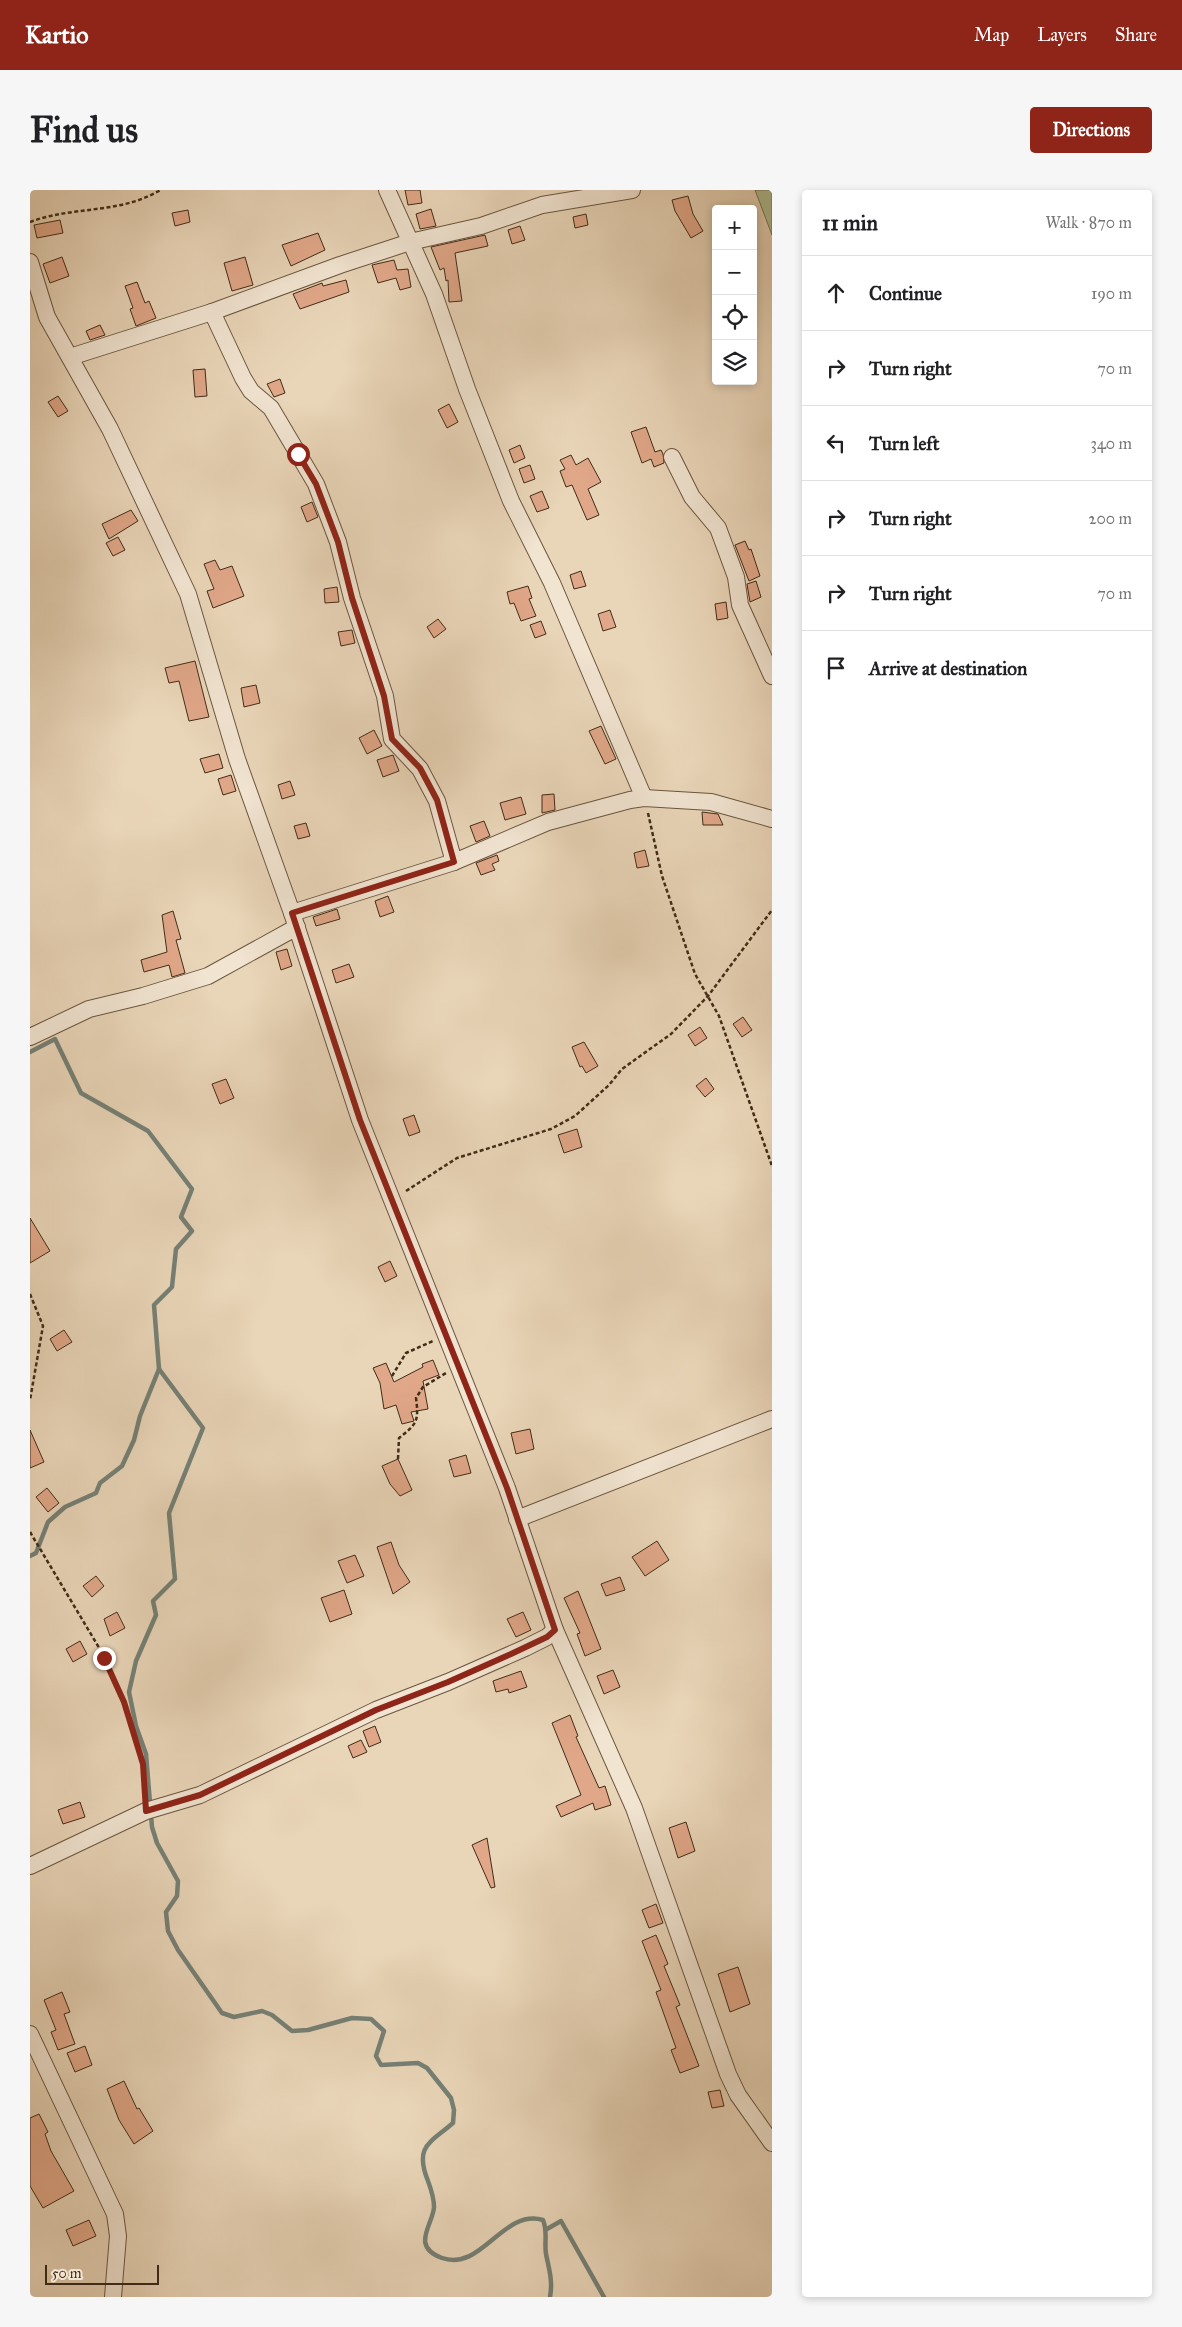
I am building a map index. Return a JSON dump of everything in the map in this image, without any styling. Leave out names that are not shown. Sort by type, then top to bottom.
[{"type":"street","points":[[386,190],[434,294],[511,502],[552,584],[644,798]]},
{"type":"street","points":[[70,357],[212,312],[340,265],[410,242],[480,226],[542,205],[632,190]]},
{"type":"street","points":[[30,262],[47,316],[110,429],[188,594],[237,759],[295,920],[360,1120],[517,1519],[555,1630],[634,1808],[728,2074],[738,2095],[772,2143]]},
{"type":"street","points":[[212,312],[243,378],[251,391],[271,408],[316,484],[338,542],[355,606],[384,696],[392,739],[420,768],[437,800],[454,862]]},
{"type":"street","points":[[672,457],[692,497],[718,528],[736,577],[740,605],[772,676]]},
{"type":"street","points":[[30,1037],[88,1009],[143,996],[208,976],[295,920],[454,862],[548,822],[610,804],[644,798],[711,802],[772,820]]},
{"type":"street","points":[[517,1519],[772,1420]]},
{"type":"street","points":[[30,1866],[146,1811],[200,1795],[376,1710],[448,1682],[518,1651],[547,1637],[555,1630]]},
{"type":"street","points":[[30,2034],[115,2214],[118,2236],[112,2297]]},
{"type":"path","points":[[30,222],[50,214],[90,210],[136,201],[161,190]]},
{"type":"path","points":[[644,798],[662,876],[695,974],[719,1016],[772,1166]]},
{"type":"path","points":[[392,1200],[457,1158],[552,1129],[575,1116],[609,1084],[622,1068],[671,1034],[708,996],[772,910]]},
{"type":"path","points":[[30,1294],[43,1326],[30,1400]]},
{"type":"path","points":[[392,1376],[406,1353],[446,1335]]},
{"type":"path","points":[[398,1459],[399,1438],[413,1427],[418,1416],[416,1398],[423,1388],[458,1366]]},
{"type":"path","points":[[30,1532],[101,1651],[124,1702],[143,1764],[146,1811]]},
{"type":"green space","points":[[755,190],[772,190],[772,235]]},
{"type":"building","points":[[405,190],[420,190],[422,203],[408,205]]},
{"type":"building","points":[[688,196],[693,214],[703,231],[691,238],[675,211],[672,200]]},
{"type":"building","points":[[431,209],[436,226],[420,229],[416,214]]},
{"type":"building","points":[[188,210],[190,222],[175,226],[172,213]]},
{"type":"building","points":[[586,214],[588,225],[575,228],[573,217]]},
{"type":"building","points":[[60,220],[63,233],[37,238],[34,225]]},
{"type":"building","points":[[520,226],[525,240],[512,244],[508,230]]},
{"type":"building","points":[[318,233],[325,250],[291,266],[282,245]]},
{"type":"building","points":[[485,235],[488,246],[455,253],[462,301],[449,302],[448,280],[446,281],[444,268],[440,270],[431,247]]},
{"type":"building","points":[[62,257],[69,276],[50,283],[43,264]]},
{"type":"building","points":[[245,257],[253,285],[232,291],[224,263]]},
{"type":"building","points":[[394,260],[397,270],[408,269],[411,287],[400,290],[396,278],[378,283],[372,265]]},
{"type":"building","points":[[346,280],[349,292],[300,309],[293,294],[322,283],[323,286]]},
{"type":"building","points":[[137,282],[145,303],[149,301],[156,318],[136,326],[130,309],[133,308],[125,286]]},
{"type":"building","points":[[100,325],[105,335],[90,340],[86,331]]},
{"type":"building","points":[[205,369],[207,396],[195,397],[193,370]]},
{"type":"building","points":[[280,379],[285,393],[274,397],[267,384]]},
{"type":"building","points":[[58,396],[68,411],[58,417],[48,402]]},
{"type":"building","points":[[449,404],[458,422],[447,428],[438,410]]},
{"type":"building","points":[[646,427],[655,452],[661,450],[663,454],[664,463],[654,467],[651,459],[642,463],[631,432]]},
{"type":"building","points":[[520,445],[525,458],[514,463],[509,450]]},
{"type":"building","points":[[571,455],[576,465],[588,458],[601,482],[588,489],[599,515],[587,520],[572,485],[566,487],[560,471],[565,469],[560,460]]},
{"type":"building","points":[[530,465],[535,479],[524,483],[519,469]]},
{"type":"building","points":[[542,491],[549,508],[537,512],[530,496]]},
{"type":"building","points":[[312,502],[318,517],[307,522],[301,507]]},
{"type":"building","points":[[131,510],[138,521],[109,539],[102,524]]},
{"type":"building","points":[[118,537],[125,550],[113,556],[106,543]]},
{"type":"building","points":[[745,541],[749,550],[751,549],[760,576],[749,581],[735,545]]},
{"type":"building","points":[[215,560],[220,570],[232,566],[244,596],[213,608],[207,591],[214,589],[204,564]]},
{"type":"building","points":[[581,571],[586,586],[574,589],[570,575]]},
{"type":"building","points":[[756,581],[761,597],[750,602],[747,584]]},
{"type":"building","points":[[528,586],[532,598],[529,599],[536,616],[521,621],[514,603],[510,604],[507,592]]},
{"type":"building","points":[[337,587],[339,602],[325,603],[324,589]]},
{"type":"building","points":[[726,602],[728,618],[717,620],[715,604]]},
{"type":"building","points":[[610,610],[616,627],[603,631],[598,614]]},
{"type":"building","points":[[438,619],[446,629],[434,638],[427,627]]},
{"type":"building","points":[[541,621],[546,634],[535,638],[530,625]]},
{"type":"building","points":[[352,630],[355,643],[341,646],[338,632]]},
{"type":"building","points":[[195,661],[209,717],[189,721],[179,681],[169,683],[165,668]]},
{"type":"building","points":[[256,685],[260,703],[244,707],[241,688]]},
{"type":"building","points":[[601,726],[616,759],[605,764],[589,731]]},
{"type":"building","points":[[374,730],[382,746],[367,754],[359,738]]},
{"type":"building","points":[[219,754],[223,768],[205,773],[200,759]]},
{"type":"building","points":[[393,755],[399,771],[383,777],[377,760]]},
{"type":"building","points":[[231,775],[236,791],[223,795],[218,779]]},
{"type":"building","points":[[290,781],[295,795],[282,799],[278,785]]},
{"type":"building","points":[[554,794],[555,810],[542,813],[542,795]]},
{"type":"building","points":[[521,797],[526,814],[505,820],[500,803]]},
{"type":"building","points":[[702,812],[718,814],[723,825],[703,825]]},
{"type":"building","points":[[484,821],[490,836],[476,842],[470,826]]},
{"type":"building","points":[[306,823],[310,836],[298,839],[294,826]]},
{"type":"building","points":[[645,850],[649,866],[637,868],[634,853]]},
{"type":"building","points":[[497,855],[499,861],[492,864],[495,870],[481,875],[476,863]]},
{"type":"building","points":[[388,896],[394,912],[380,917],[375,901]]},
{"type":"building","points":[[337,909],[340,919],[316,926],[313,917]]},
{"type":"building","points":[[173,911],[181,939],[176,940],[185,973],[172,977],[169,965],[144,972],[141,960],[167,952],[162,915]]},
{"type":"building","points":[[287,949],[292,966],[281,970],[276,952]]},
{"type":"building","points":[[349,964],[354,977],[336,983],[332,970]]},
{"type":"building","points":[[743,1017],[752,1030],[742,1037],[733,1024]]},
{"type":"building","points":[[700,1027],[707,1038],[695,1046],[688,1035]]},
{"type":"building","points":[[584,1042],[598,1066],[586,1073],[582,1066],[580,1067],[572,1047]]},
{"type":"building","points":[[706,1078],[714,1089],[705,1097],[696,1086]]},
{"type":"building","points":[[226,1079],[234,1098],[220,1104],[212,1084]]},
{"type":"building","points":[[414,1115],[420,1132],[409,1136],[403,1119]]},
{"type":"building","points":[[577,1129],[582,1147],[564,1153],[558,1135]]},
{"type":"building","points":[[30,1218],[50,1251],[30,1263]]},
{"type":"building","points":[[390,1261],[397,1276],[385,1282],[378,1267]]},
{"type":"building","points":[[64,1330],[72,1342],[57,1351],[50,1339]]},
{"type":"building","points":[[433,1360],[439,1375],[423,1381],[428,1409],[411,1412],[414,1421],[402,1424],[396,1405],[384,1409],[380,1383],[373,1368],[386,1363],[394,1382],[423,1367],[422,1364]]},
{"type":"building","points":[[530,1429],[534,1449],[516,1454],[511,1433]]},
{"type":"building","points":[[30,1430],[44,1462],[30,1468]]},
{"type":"building","points":[[466,1455],[471,1473],[454,1477],[449,1460]]},
{"type":"building","points":[[398,1459],[412,1490],[400,1496],[390,1484],[382,1466]]},
{"type":"building","points":[[47,1488],[59,1503],[48,1512],[36,1497]]},
{"type":"building","points":[[657,1541],[669,1560],[645,1576],[632,1557]]},
{"type":"building","points":[[391,1542],[399,1565],[410,1582],[393,1594],[377,1547]]},
{"type":"building","points":[[355,1555],[364,1576],[347,1583],[338,1561]]},
{"type":"building","points":[[96,1576],[104,1586],[92,1597],[83,1586]]},
{"type":"building","points":[[620,1577],[625,1590],[606,1596],[601,1584]]},
{"type":"building","points":[[344,1590],[352,1614],[330,1622],[321,1598]]},
{"type":"building","points":[[578,1591],[601,1649],[585,1656],[577,1634],[580,1633],[564,1598]]},
{"type":"building","points":[[117,1612],[125,1628],[110,1636],[104,1619]]},
{"type":"building","points":[[523,1612],[531,1630],[516,1637],[507,1619]]},
{"type":"building","points":[[80,1641],[87,1654],[73,1662],[66,1649]]},
{"type":"building","points":[[613,1670],[620,1687],[604,1694],[597,1676]]},
{"type":"building","points":[[521,1671],[527,1687],[509,1693],[508,1689],[496,1692],[493,1681]]},
{"type":"building","points":[[570,1715],[578,1736],[576,1737],[599,1788],[605,1786],[611,1805],[595,1810],[593,1803],[561,1817],[556,1806],[581,1795],[552,1723]]},
{"type":"building","points":[[375,1726],[381,1742],[369,1747],[363,1731]]},
{"type":"building","points":[[361,1740],[367,1752],[353,1758],[348,1746]]},
{"type":"building","points":[[80,1802],[85,1817],[63,1824],[58,1810]]},
{"type":"building","points":[[686,1822],[695,1851],[678,1858],[669,1828]]},
{"type":"building","points":[[487,1838],[495,1887],[491,1888],[472,1845]]},
{"type":"building","points":[[656,1904],[663,1923],[649,1928],[642,1910]]},
{"type":"building","points":[[656,1935],[668,1964],[664,1966],[680,2005],[676,2007],[699,2066],[680,2073],[671,2050],[676,2048],[656,1992],[661,1990],[642,1941]]},
{"type":"building","points":[[738,1967],[750,2004],[730,2012],[718,1974]]},
{"type":"building","points":[[62,1992],[70,2012],[64,2014],[75,2044],[58,2050],[51,2032],[56,2030],[44,2000]]},
{"type":"building","points":[[85,2046],[92,2065],[75,2072],[67,2053]]},
{"type":"building","points":[[124,2081],[137,2109],[139,2108],[153,2131],[134,2144],[119,2120],[107,2089]]},
{"type":"building","points":[[720,2090],[724,2106],[712,2108],[708,2092]]},
{"type":"building","points":[[39,2114],[48,2132],[45,2134],[51,2151],[74,2191],[43,2208],[30,2186],[30,2118]]},
{"type":"building","points":[[89,2220],[96,2236],[73,2246],[66,2230]]},
{"type":"waterway","points":[[30,1052],[55,1039],[81,1093],[148,1131],[192,1189],[181,1217],[192,1231],[176,1249],[172,1287],[154,1305],[159,1369],[203,1428],[169,1513],[175,1579],[153,1601],[156,1615],[136,1661],[129,1692],[136,1726],[146,1754],[152,1827],[157,1843],[178,1881],[177,1896],[166,1912],[168,1931],[178,1950],[222,2013],[234,2017],[262,2011],[272,2015],[292,2031],[308,2030],[352,2018],[371,2019],[384,2031],[376,2056],[381,2065],[418,2063],[427,2068],[451,2098],[454,2110],[453,2123],[431,2141],[424,2153],[424,2169],[434,2207],[426,2235],[427,2248],[442,2258],[456,2260],[469,2256],[481,2249],[504,2230],[516,2223],[529,2219],[543,2220],[546,2254],[551,2280],[550,2297]]},
{"type":"waterway","points":[[30,1556],[36,1553],[48,1522],[65,1507],[96,1493],[100,1483],[122,1466],[134,1440],[140,1416],[159,1369]]},
{"type":"waterway","points":[[547,2229],[561,2221],[604,2297]]},
{"type":"route","points":[[104,1658],[124,1702],[143,1764],[146,1811],[200,1795],[376,1710],[448,1682],[511,1654],[547,1637],[555,1630],[524,1543],[507,1488],[360,1120],[292,913],[454,862],[437,800],[420,768],[392,739],[384,696],[352,598],[338,542],[316,484],[298,454]]}]
